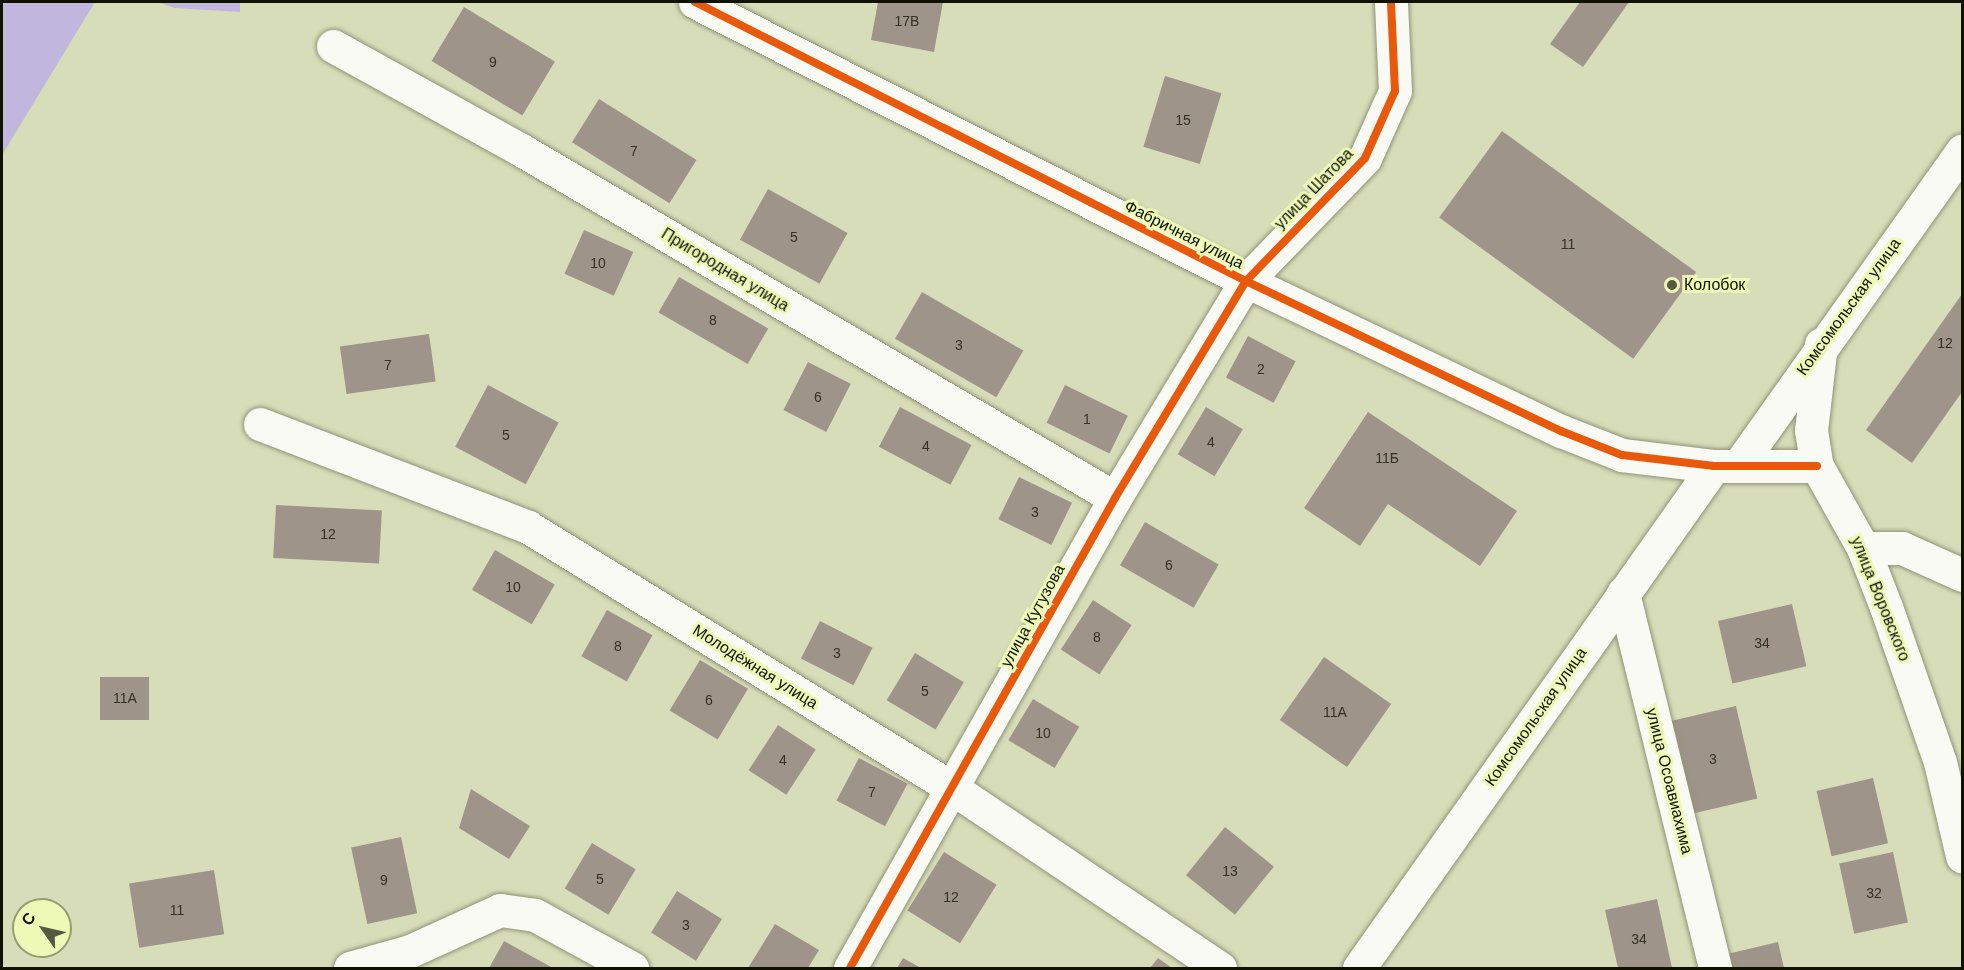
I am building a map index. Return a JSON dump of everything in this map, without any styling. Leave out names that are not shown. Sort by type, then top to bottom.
[{"type":"street","name":"Фабричная улица","points":[[695,2],[1246,281],[1561,431],[1622,455],[1726,466],[1817,466]]},
{"type":"street","name":"улица Шатова","points":[[1246,281],[1365,158],[1395,91],[1391,2]]},
{"type":"street","name":"Пригородная улица","points":[[333,46],[523,151],[1115,498]]},
{"type":"street","name":"Комсомольская улица","points":[[1359,969],[1623,593],[1821,344],[1962,151]]},
{"type":"street","name":"улица Кутузова","points":[[850,969],[1115,498],[1246,281]]},
{"type":"street","name":"улица Воровского","points":[[1821,344],[1811,429],[1817,466],[1863,548],[1940,762],[1962,856]]},
{"type":"street","name":"Молодёжная улица","points":[[260,424],[528,527],[952,788],[1220,969]]},
{"type":"street","points":[[1863,548],[1902,548],[1962,575]]},
{"type":"street","name":"улица Осоавиахима","points":[[1623,593],[1715,969]]},
{"type":"street","points":[[350,969],[410,951],[500,910],[535,915],[632,969]]},
{"type":"shaded area","points":[[2,2],[95,2],[2,155]]},
{"type":"shaded area","points":[[157,2],[240,2],[240,12],[175,8]]},
{"type":"building","points":[[878,2],[943,2],[934,52],[871,40]]},
{"type":"building","points":[[1580,2],[1629,2],[1583,67],[1550,44]]},
{"type":"building","points":[[464,7],[555,62],[522,116],[432,61]]},
{"type":"building","points":[[1165,76],[1221,93],[1200,164],[1143,147]]},
{"type":"building","points":[[599,99],[697,160],[669,203],[572,142]]},
{"type":"building","points":[[1502,131],[1696,272],[1633,359],[1439,218]]},
{"type":"building","points":[[768,189],[848,233],[819,284],[740,240]]},
{"type":"building","points":[[584,230],[633,252],[614,296],[564,274]]},
{"type":"building","points":[[679,277],[768,328],[748,364],[658,313]]},
{"type":"building","points":[[922,292],[1023,350],[996,397],[895,339]]},
{"type":"building","points":[[1962,294],[1962,392],[1912,463],[1866,430]]},
{"type":"building","points":[[429,334],[436,382],[347,394],[340,347]]},
{"type":"building","points":[[1248,336],[1296,361],[1274,403],[1226,377]]},
{"type":"building","points":[[808,362],[851,384],[826,432],[783,410]]},
{"type":"building","points":[[488,385],[559,423],[526,484],[455,447]]},
{"type":"building","points":[[1065,385],[1128,416],[1110,453],[1047,423]]},
{"type":"building","points":[[900,407],[972,445],[950,485],[879,447]]},
{"type":"building","points":[[1206,407],[1243,429],[1215,476],[1178,454]]},
{"type":"building","points":[[1368,412],[1517,511],[1480,566],[1388,504],[1360,546],[1304,508]]},
{"type":"building","points":[[1019,477],[1072,503],[1051,545],[998,519]]},
{"type":"building","points":[[276,505],[382,511],[379,563],[273,558]]},
{"type":"building","points":[[1145,522],[1219,564],[1194,608],[1120,565]]},
{"type":"building","points":[[495,550],[555,584],[532,624],[472,590]]},
{"type":"building","points":[[1093,600],[1132,625],[1099,675],[1061,649]]},
{"type":"building","points":[[1792,604],[1806,666],[1732,683],[1718,621]]},
{"type":"building","points":[[607,610],[652,635],[627,682],[581,656]]},
{"type":"building","points":[[820,621],[873,648],[854,685],[801,658]]},
{"type":"building","points":[[915,653],[964,682],[936,730],[887,700]]},
{"type":"building","points":[[1324,657],[1391,704],[1347,767],[1280,720]]},
{"type":"building","points":[[700,660],[748,689],[718,739],[670,711]]},
{"type":"building","points":[[100,677],[149,677],[149,720],[100,720]]},
{"type":"building","points":[[1033,699],[1079,727],[1055,768],[1008,740]]},
{"type":"building","points":[[1736,706],[1757,799],[1692,814],[1671,721]]},
{"type":"building","points":[[778,725],[816,750],[786,795],[749,770]]},
{"type":"building","points":[[859,758],[908,784],[885,826],[836,800]]},
{"type":"building","points":[[1873,778],[1888,843],[1832,856],[1816,791]]},
{"type":"building","points":[[471,789],[530,826],[509,859],[459,828]]},
{"type":"building","points":[[1225,827],[1274,867],[1235,915],[1186,875]]},
{"type":"building","points":[[401,837],[417,913],[367,924],[351,848]]},
{"type":"building","points":[[592,843],[636,869],[608,915],[565,888]]},
{"type":"building","points":[[944,852],[997,885],[960,943],[907,911]]},
{"type":"building","points":[[1893,852],[1908,922],[1854,934],[1839,863]]},
{"type":"building","points":[[214,870],[224,934],[139,948],[129,883]]},
{"type":"building","points":[[677,891],[722,919],[696,961],[651,933]]},
{"type":"building","points":[[1657,899],[1672,968],[1618,968],[1605,910]]},
{"type":"building","points":[[775,924],[819,950],[808,968],[748,968]]},
{"type":"building","points":[[504,941],[553,968],[489,968]]},
{"type":"building","points":[[1778,942],[1784,968],[1726,968],[1723,955]]},
{"type":"building","points":[[903,958],[921,968],[897,968]]},
{"type":"building","points":[[1158,958],[1172,968],[1150,968]]},
{"type":"cycle path","points":[[695,2],[1246,281],[1561,431],[1622,455],[1714,466],[1817,466]]},
{"type":"cycle path","points":[[850,968],[1115,498],[1246,281],[1365,158],[1395,91],[1391,2]]},
{"type":"place","name":"Колобок","points":[[1672,285]]}]
